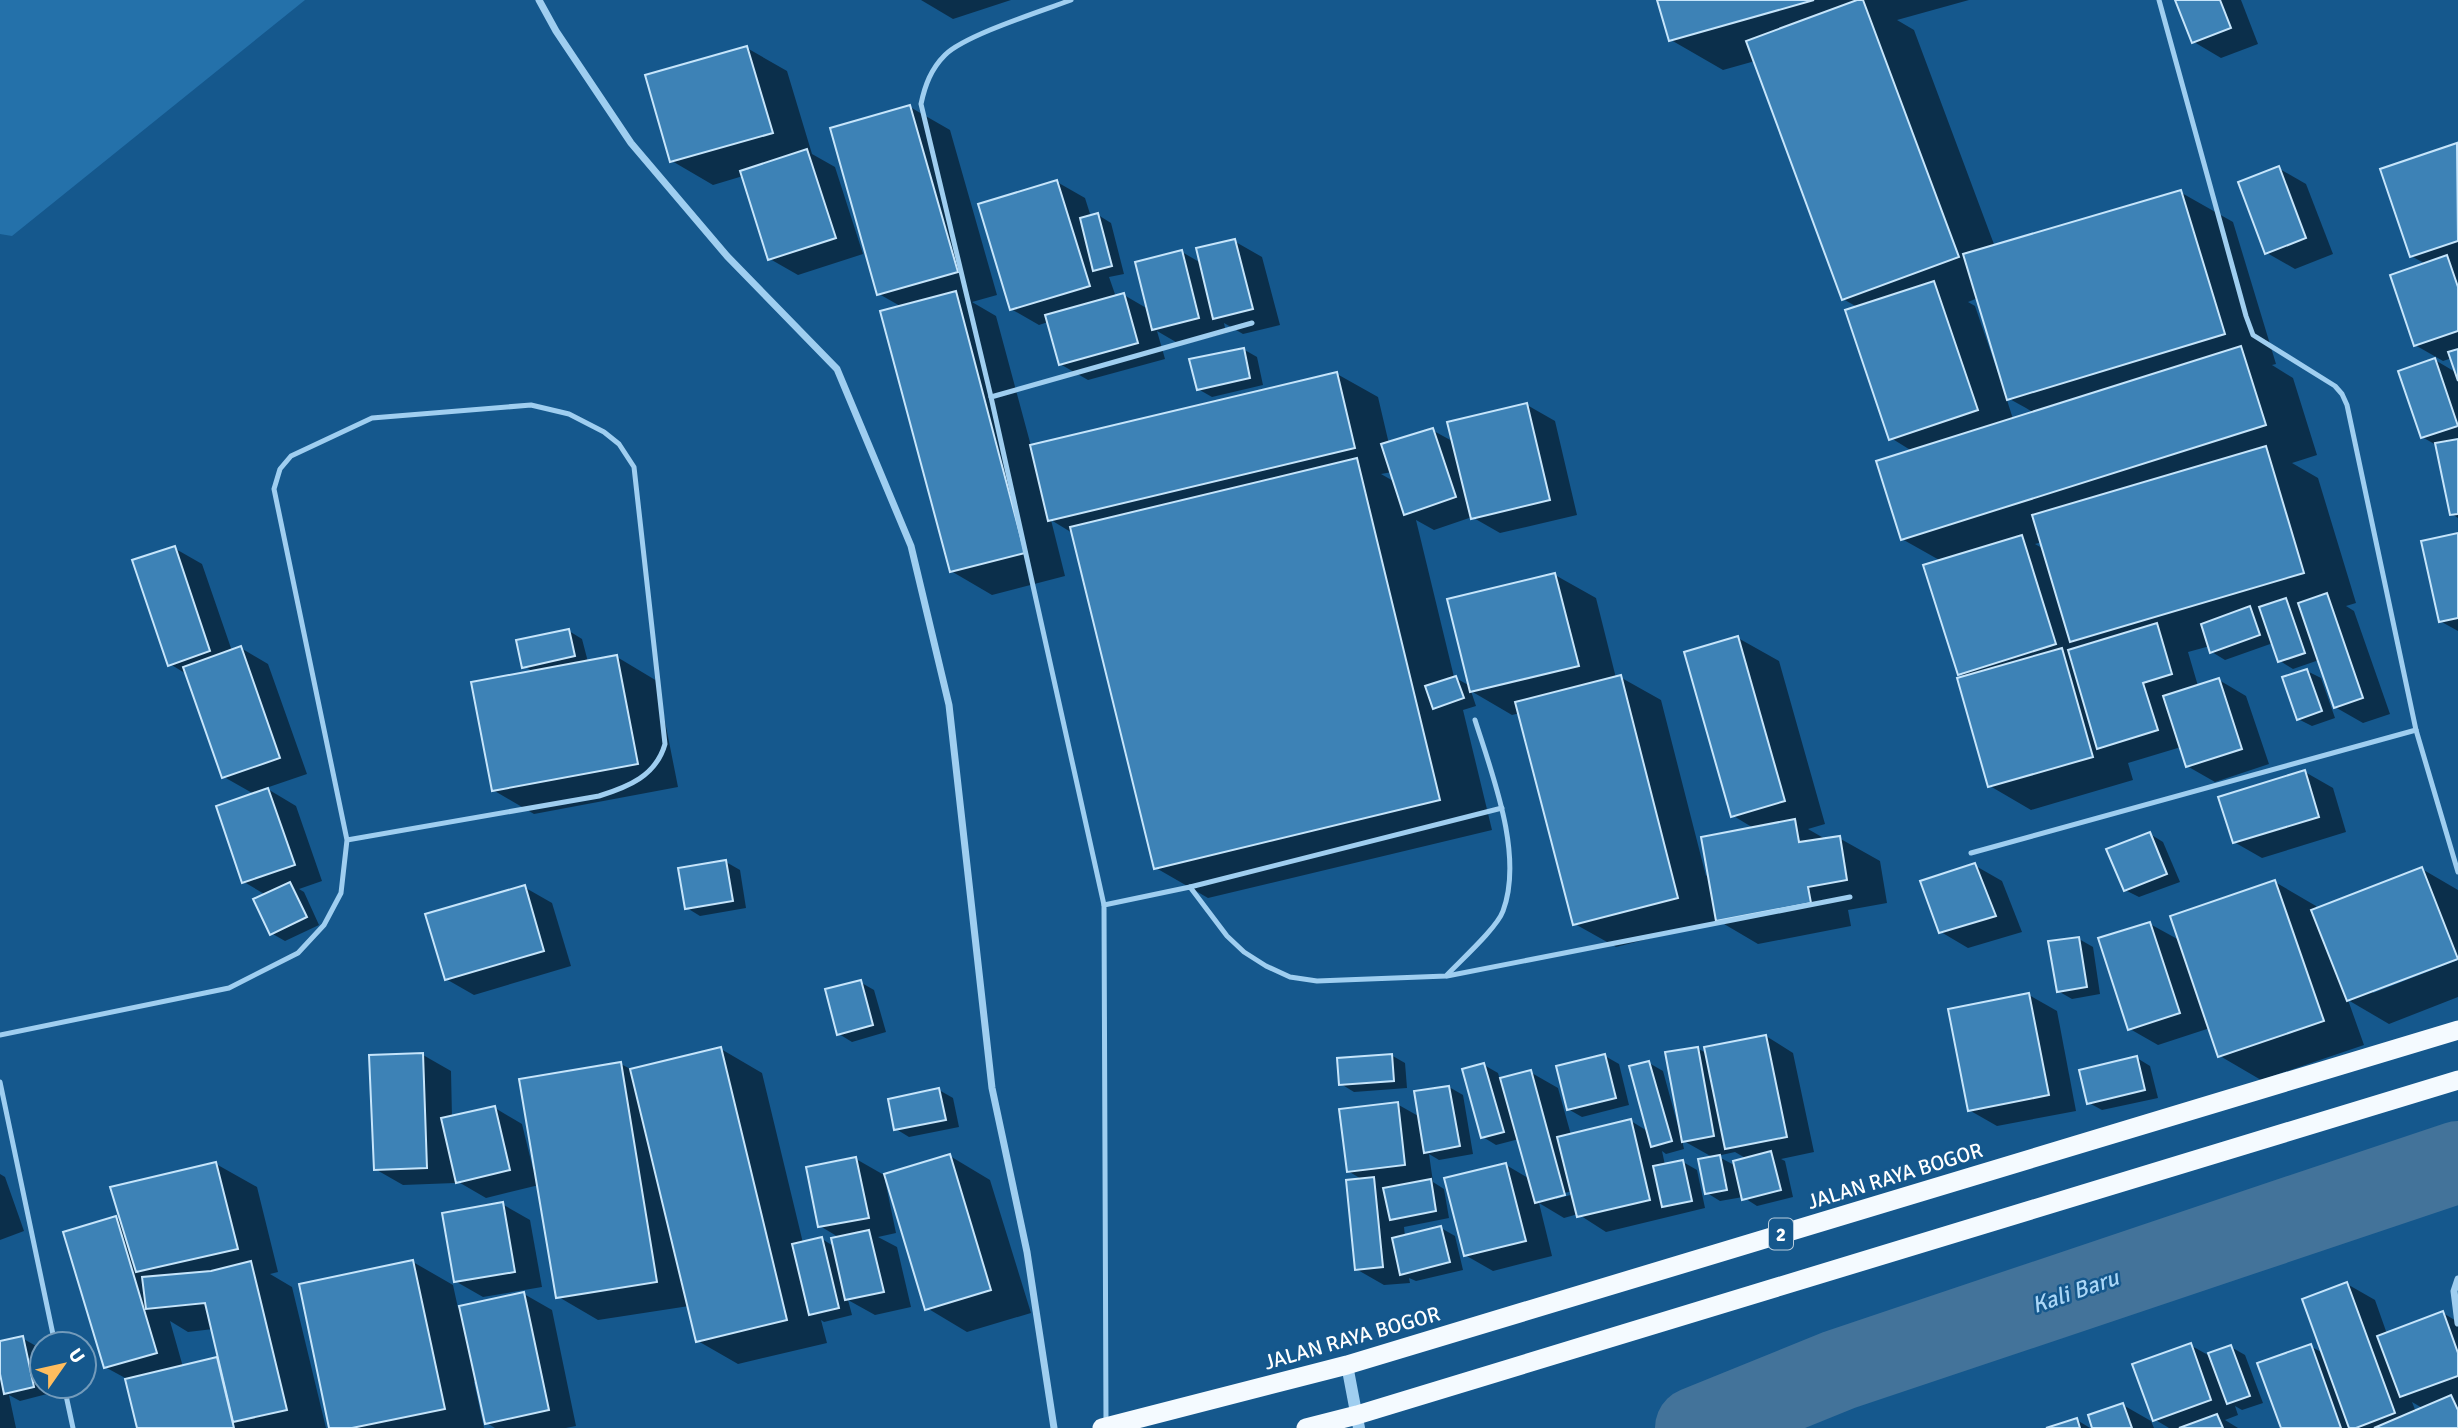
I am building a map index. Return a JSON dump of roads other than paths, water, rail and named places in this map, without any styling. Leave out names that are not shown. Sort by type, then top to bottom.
[{"type":"highway","name":"JALAN RAYA BOGOR","points":[[1105,1428],[1347,1365],[2458,1030]]},
{"type":"highway","points":[[1306,1428],[1358,1422],[2458,1080]]},
{"type":"street","points":[[539,0],[556,31],[631,143],[727,256],[837,369],[911,546],[949,705],[992,1088],[1027,1252],[1054,1428]]},
{"type":"street","points":[[2458,1279],[2454,1291],[2458,1323]]},
{"type":"street","points":[[1347,1365],[1358,1422]]},
{"type":"lane","points":[[1072,0],[955,47],[937,64],[924,89],[921,104],[991,397],[1104,905],[1105,1428]]},
{"type":"lane","points":[[2159,0],[2253,335],[2335,386],[2347,405],[2416,730],[2458,872]]},
{"type":"lane","points":[[991,397],[1252,323]]},
{"type":"lane","points":[[0,1035],[229,988],[298,953],[324,925],[341,893],[347,840],[274,489],[280,469],[291,456],[372,418],[531,405],[569,414],[604,432],[619,444],[634,467],[665,744],[662,755],[651,771],[625,788],[599,796],[347,840]]},
{"type":"lane","points":[[1446,976],[1503,913],[1507,890],[1509,843],[1502,808],[1475,720]]},
{"type":"lane","points":[[1971,853],[2416,730]]},
{"type":"lane","points":[[1104,905],[1190,887],[1502,808]]},
{"type":"lane","points":[[1190,887],[1227,936],[1244,952],[1290,977],[1317,981],[1446,976],[1850,897]]},
{"type":"lane","points":[[0,1082],[52,1330]]},
{"type":"lane","points":[[67,1400],[73,1428]]},
{"type":"waterway","name":"Kali Baru","points":[[1696,1428],[1839,1370],[2458,1162]]}]
